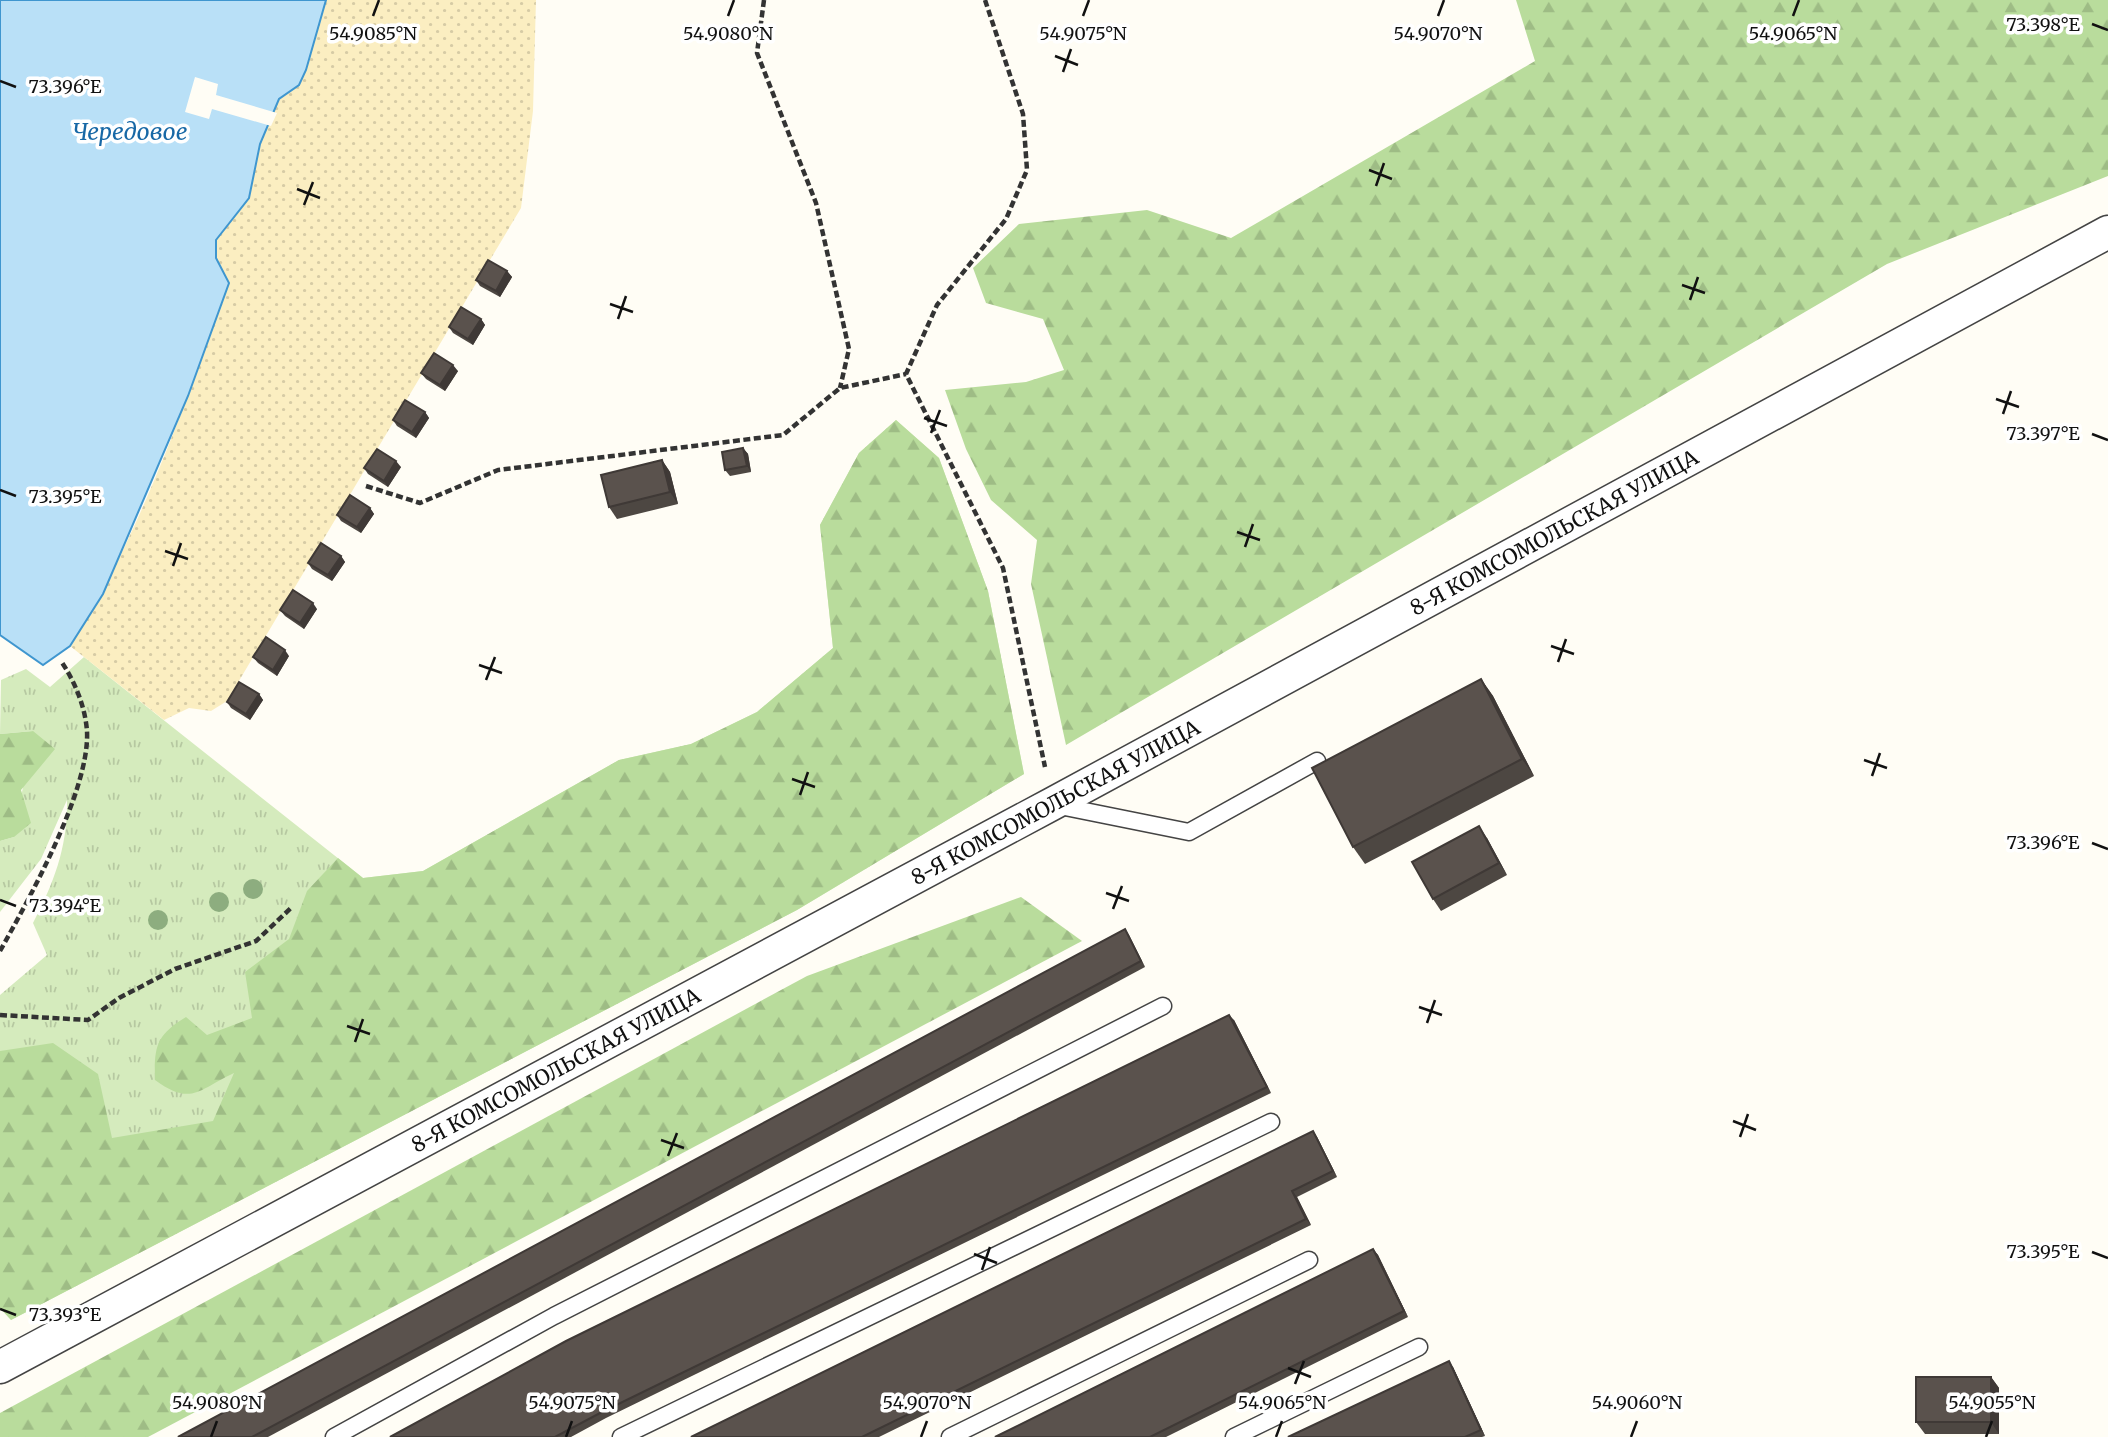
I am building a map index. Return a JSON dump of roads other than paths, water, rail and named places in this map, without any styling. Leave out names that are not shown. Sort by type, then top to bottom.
[{"type":"street","name":"8-Я КОМСОМОЛЬСКАЯ УЛИЦА","points":[[0,1367],[1052,804],[2108,232]]},
{"type":"lane","points":[[1052,804],[1189,832],[1317,761]]},
{"type":"lane","points":[[334,1437],[554,1316],[1164,1006]]},
{"type":"lane","points":[[621,1437],[1271,1122]]},
{"type":"lane","points":[[950,1437],[1309,1260]]},
{"type":"lane","points":[[1234,1437],[1419,1347]]},
{"type":"water","name":"Чередовое","points":[[0,0],[326,0],[306,70],[299,85],[279,99],[260,144],[249,198],[216,240],[216,258],[229,283],[188,396],[103,594],[70,646],[43,665],[0,635]]}]
